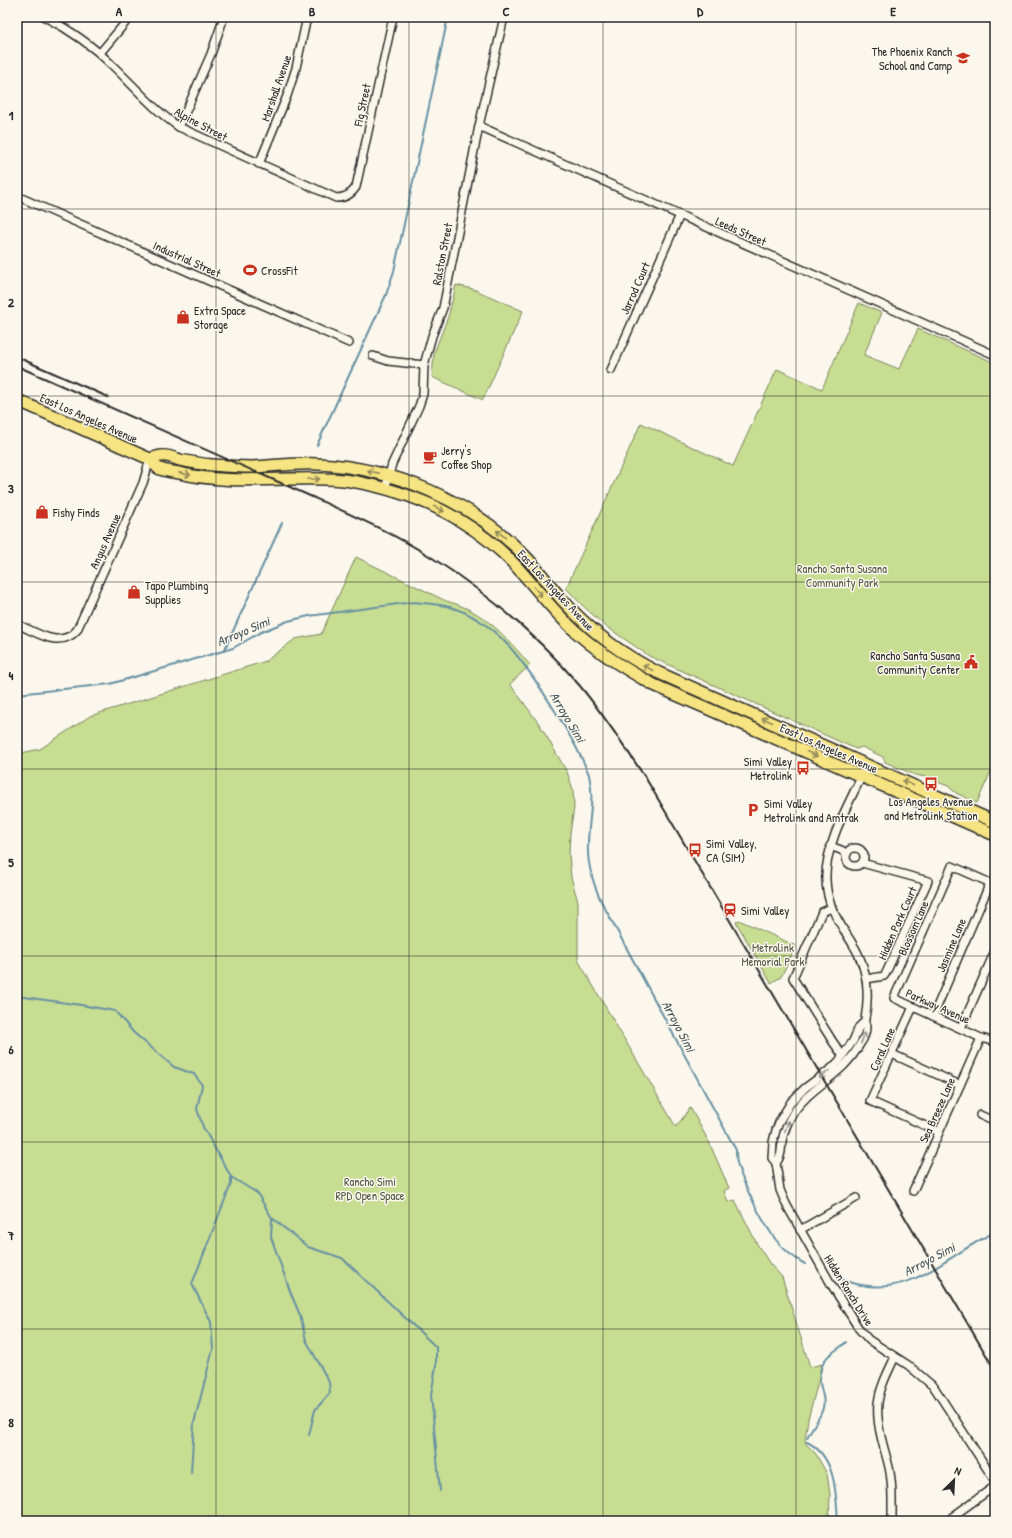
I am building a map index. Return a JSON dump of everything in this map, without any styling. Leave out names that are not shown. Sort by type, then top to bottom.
[{"type":"main road","name":"East Los Angeles Avenue","points":[[17,400],[150,459],[158,468],[206,478],[241,481],[347,480],[385,488],[439,509],[479,534],[511,561],[573,629],[602,653],[627,670],[654,685],[995,835]]},
{"type":"main road","name":"East Los Angeles Avenue","points":[[150,459],[162,456],[186,461],[230,466],[318,464],[345,467],[388,475],[411,483],[445,498],[465,509],[500,533],[524,555],[582,621],[629,657],[659,673],[995,822]]},
{"type":"street","name":"Alpine Street","points":[[46,17],[80,37],[100,53],[157,111],[179,127],[336,198],[349,195]]},
{"type":"street","points":[[100,53],[130,17]]},
{"type":"street","points":[[179,127],[211,54],[224,17]]},
{"type":"street","name":"Marshall Avenue","points":[[258,164],[289,89],[296,68],[307,17]]},
{"type":"street","name":"Fig Street","points":[[349,195],[356,187],[392,17]]},
{"type":"street","name":"Ralston Street","points":[[385,488],[388,475],[419,406],[422,394],[424,366],[432,336],[443,308],[479,126],[504,17]]},
{"type":"street","name":"Leeds Street","points":[[479,126],[995,356]]},
{"type":"street","name":"Industrial Street","points":[[17,196],[349,343]]},
{"type":"street","name":"Jarrod Court","points":[[610,370],[680,215]]},
{"type":"street","points":[[373,356],[424,366]]},
{"type":"street","name":"Angus Avenue","points":[[17,624],[48,637],[60,640],[68,638],[77,630],[143,483],[150,459]]},
{"type":"street","name":"Hidden Ranch Drive","points":[[776,1163],[780,1158],[784,1131],[792,1114],[802,1101],[836,1074],[851,1059],[860,1045],[866,1028],[864,1022],[868,1000],[866,979],[860,958],[853,944],[837,921],[831,908],[826,880],[830,846],[867,765]]},
{"type":"street","name":"Hidden Park Court","points":[[830,846],[847,854]]},
{"type":"street","name":"Hidden Park Court","points":[[853,848],[861,850],[864,858],[862,863],[857,866],[851,865],[847,861],[847,854],[853,848]]},
{"type":"street","name":"Hidden Park Court","points":[[862,863],[928,881],[886,974],[884,976],[866,979]]},
{"type":"street","name":"Blossom Lane","points":[[894,998],[952,866],[992,884]]},
{"type":"street","name":"Jasmine Lane","points":[[933,1016],[992,884]]},
{"type":"street","points":[[831,908],[822,912],[793,978],[833,1042],[844,1056]]},
{"type":"street","points":[[962,1028],[995,951]]},
{"type":"street","name":"Parkway Avenue","points":[[894,998],[981,1038],[995,1042]]},
{"type":"street","name":"Coral Lane","points":[[913,1007],[870,1101],[939,1132]]},
{"type":"street","name":"Hidden Ranch Drive","points":[[864,1022],[859,1027],[844,1056],[832,1068],[804,1088],[791,1102],[780,1120],[774,1142],[772,1158],[776,1163],[780,1190],[800,1230],[859,1329],[869,1340],[913,1368],[934,1387],[995,1481]]},
{"type":"street","name":"Sea Breeze Lane","points":[[912,1191],[981,1038]]},
{"type":"street","points":[[892,1054],[960,1085]]},
{"type":"street","points":[[980,1115],[995,1122]]},
{"type":"street","points":[[800,1230],[856,1198]]},
{"type":"street","points":[[892,1521],[892,1485],[888,1464],[881,1443],[878,1403],[883,1385],[895,1357]]},
{"type":"street","points":[[952,1517],[995,1486]]},
{"type":"green space","points":[[456,285],[473,289],[523,311],[483,400],[432,377],[434,353],[449,314]]},
{"type":"green space","name":"Rancho Santa Susana Community Park","points":[[859,303],[882,313],[864,355],[899,369],[918,329],[995,363],[995,762],[977,803],[956,793],[948,786],[925,777],[915,775],[885,762],[883,757],[862,747],[856,749],[649,656],[604,625],[566,588],[641,423],[733,466],[777,369],[822,389]]},
{"type":"green space","name":"Rancho Simi RPD Open Space","points":[[356,557],[446,601],[460,605],[472,611],[503,635],[530,665],[510,684],[540,725],[567,772],[573,789],[574,808],[570,833],[569,855],[571,877],[578,902],[578,960],[676,1127],[690,1108],[691,1109],[709,1142],[729,1188],[724,1191],[728,1202],[735,1200],[757,1244],[770,1264],[782,1277],[810,1367],[823,1364],[808,1419],[805,1439],[806,1444],[816,1454],[827,1474],[830,1494],[829,1521],[17,1521],[17,754],[40,749],[90,716],[266,661],[295,639],[321,634]]},
{"type":"green space","name":"Metrolink Memorial Park","points":[[739,920],[796,946],[781,977],[771,983],[736,922]]},
{"type":"waterway","points":[[317,445],[386,295],[394,271],[448,17]]},
{"type":"waterway","points":[[224,651],[282,523]]},
{"type":"waterway","name":"Arroyo Simi","points":[[17,694],[110,684],[233,648],[261,632],[288,621],[309,616],[413,602],[446,606],[464,612],[481,622],[496,633],[523,662],[555,711],[580,755],[589,773],[591,784],[588,859],[593,880],[601,901],[736,1150],[737,1162],[741,1174],[749,1194],[760,1214],[779,1244],[789,1254],[805,1264]]},
{"type":"waterway","points":[[17,996],[115,1011],[134,1033],[174,1067],[194,1074],[202,1085],[197,1109],[203,1127],[231,1177],[257,1193],[272,1218],[271,1237],[300,1315],[306,1340],[329,1382],[330,1393],[315,1410],[309,1435]]},
{"type":"waterway","points":[[191,1473],[194,1423],[213,1349],[211,1322],[192,1284],[231,1184],[231,1177]]},
{"type":"waterway","points":[[272,1218],[308,1247],[342,1258],[436,1347],[436,1366],[431,1395],[440,1491]]},
{"type":"waterway","name":"Arroyo Simi","points":[[843,1280],[866,1286],[886,1286],[906,1282],[941,1265],[976,1242],[995,1232]]},
{"type":"waterway","points":[[807,1438],[821,1414],[824,1405],[820,1381],[821,1368],[827,1357],[846,1342]]},
{"type":"waterway","points":[[807,1442],[817,1448],[824,1456],[829,1466],[835,1488],[838,1521]]},
{"type":"railway","points":[[17,357],[108,397]]},
{"type":"railway","points":[[17,366],[326,503],[404,541],[454,572],[493,601],[547,650],[589,697],[645,777],[995,1370]]},
{"type":"place","name":"The Phoenix Ranch School and Camp","points":[[963,58]]},
{"type":"place","name":"CrossFit","points":[[250,270]]},
{"type":"place","name":"Extra Space Storage","points":[[183,317]]},
{"type":"place","name":"Jerry's Coffee Shop","points":[[430,457]]},
{"type":"place","name":"Fishy Finds","points":[[42,512]]},
{"type":"place","name":"Tapo Plumbing Supplies","points":[[134,592]]},
{"type":"place","name":"Rancho Santa Susana Community Center","points":[[971,662]]},
{"type":"place","name":"Simi Valley Metrolink","points":[[803,768]]},
{"type":"place","name":"Los Angeles Avenue and Metrolink Station","points":[[931,784]]},
{"type":"place","name":"Simi Valley Metrolink and Amtrak","points":[[753,810]]},
{"type":"place","name":"Simi Valley, CA (SIM)","points":[[695,850]]},
{"type":"place","name":"Simi Valley","points":[[730,910]]}]
